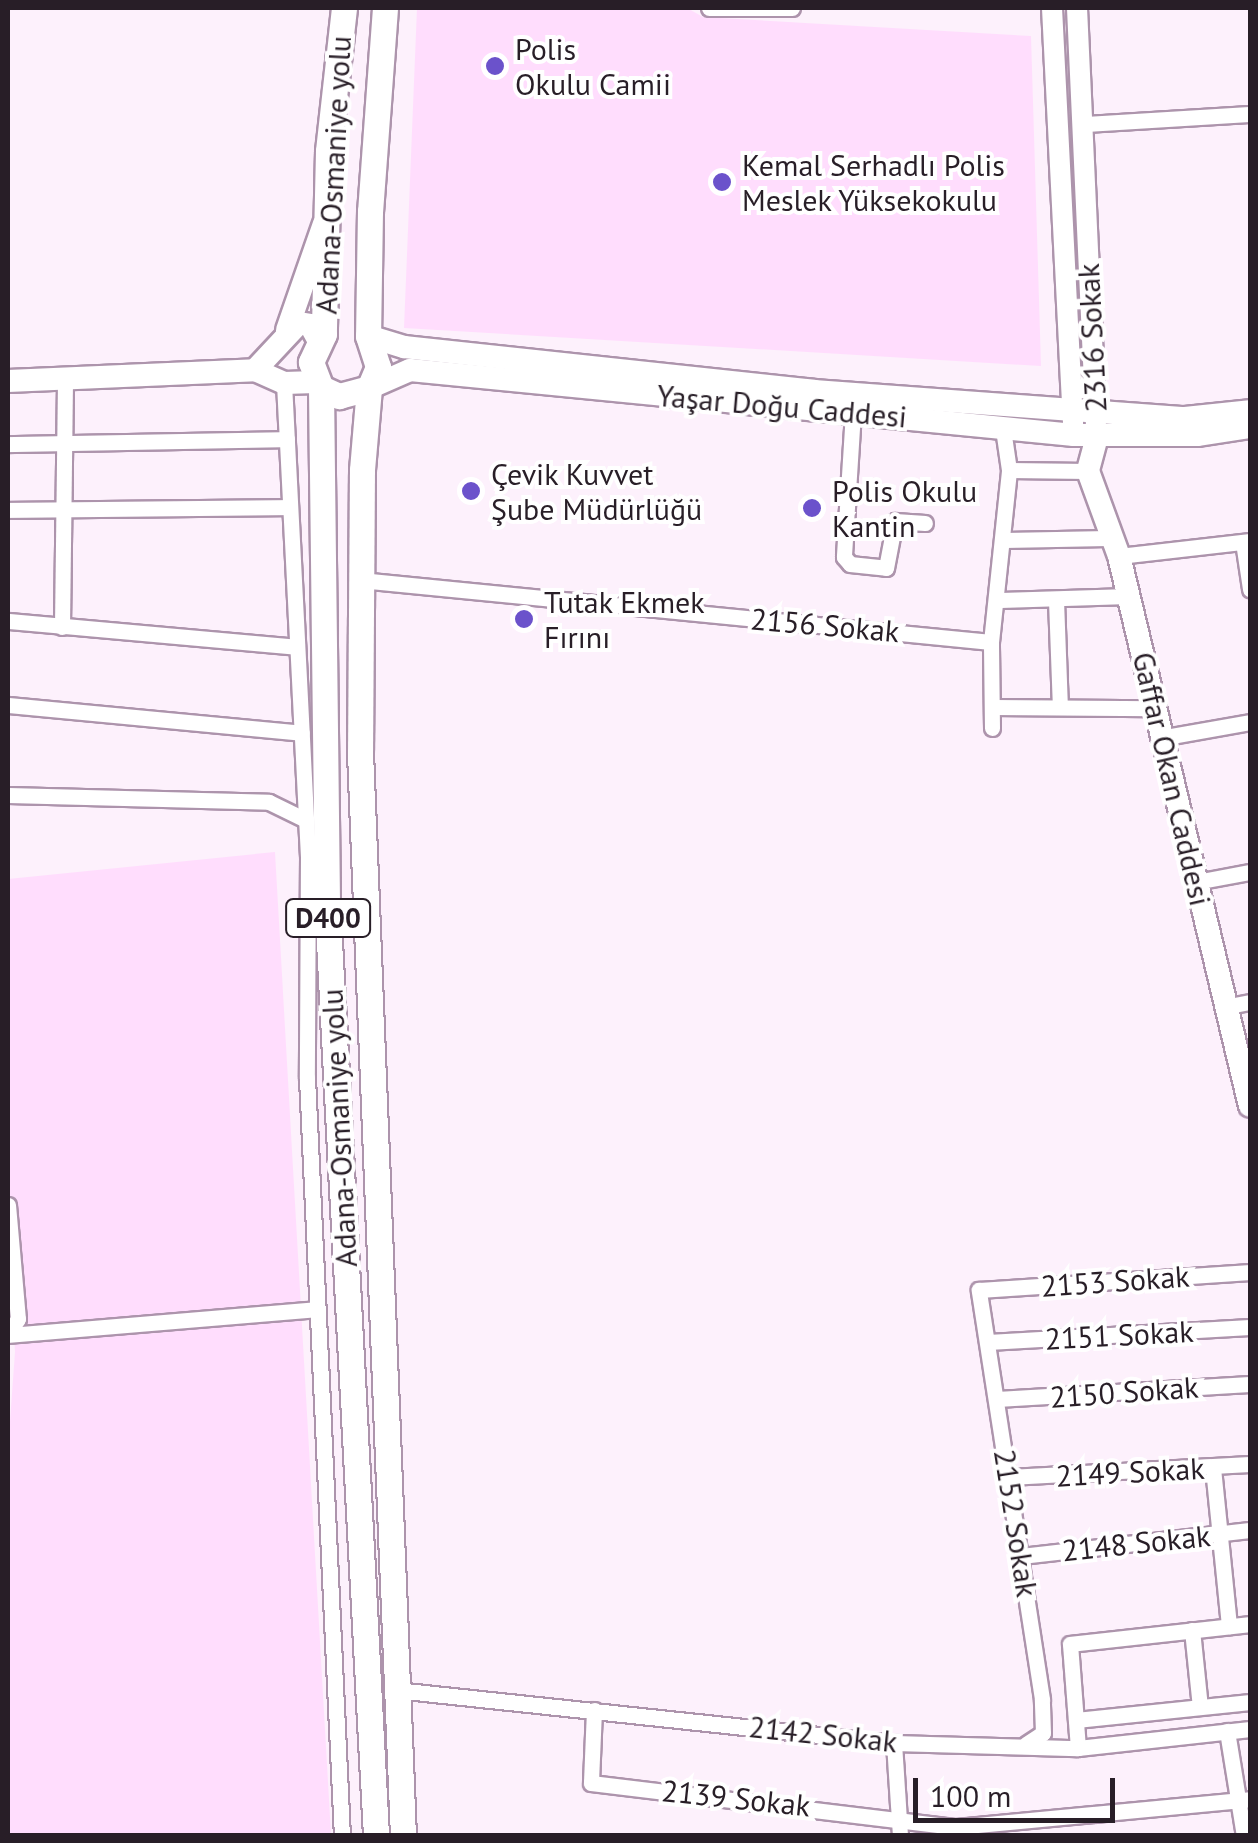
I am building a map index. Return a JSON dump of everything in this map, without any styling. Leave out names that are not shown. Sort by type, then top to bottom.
[{"type":"highway","name":"Adana-Osmaniye yolu","points":[[344,8],[325,221],[322,338],[310,362],[318,385],[327,902],[376,1836]]},
{"type":"highway","name":"Adana-Osmaniye yolu","points":[[385,8],[368,336],[378,367],[369,388],[360,580],[360,752],[404,1836]]},
{"type":"highway","name":"Yaşar Doğu Caddesi","points":[[322,338],[348,329],[368,336]]},
{"type":"highway","name":"Yaşar Doğu Caddesi","points":[[318,385],[339,396],[369,388]]},
{"type":"main road","points":[[256,370],[287,330],[325,221]]},
{"type":"main road","points":[[287,330],[310,325],[322,338]]},
{"type":"main road","name":"Yaşar Doğu Caddesi","points":[[368,336],[423,349],[1086,436],[1250,411]]},
{"type":"main road","points":[[8,381],[64,382],[256,370],[284,382],[318,385]]},
{"type":"main road","name":"Yaşar Doğu Caddesi","points":[[369,388],[410,370],[1086,436],[1197,435],[1250,427]]},
{"type":"main road","name":"Gaffar Okan Caddesi","points":[[1086,436],[1196,882],[1240,1004],[1250,1106]]},
{"type":"street","points":[[709,8],[792,8]]},
{"type":"street","name":"2316 Sokak","points":[[1052,8],[1086,436]]},
{"type":"street","name":"2316 Sokak","points":[[1076,8],[1085,124],[1086,436]]},
{"type":"street","points":[[1085,124],[1250,114]]},
{"type":"street","points":[[62,627],[64,382]]},
{"type":"street","points":[[284,382],[306,820],[316,1309],[342,1836]]},
{"type":"street","points":[[853,412],[844,557],[850,564],[886,568],[895,521],[925,523]]},
{"type":"street","points":[[992,728],[992,642],[1000,600],[1009,470],[1003,429]]},
{"type":"street","points":[[1009,470],[1086,436]]},
{"type":"street","points":[[8,444],[286,439]]},
{"type":"street","points":[[8,510],[290,507]]},
{"type":"street","points":[[1004,540],[1114,547],[1247,542],[1250,590]]},
{"type":"street","name":"2156 Sokak","points":[[360,580],[992,642]]},
{"type":"street","points":[[1000,600],[1128,596]]},
{"type":"street","points":[[1056,600],[1060,708]]},
{"type":"street","points":[[8,622],[297,647]]},
{"type":"street","points":[[8,705],[302,734]]},
{"type":"street","points":[[992,707],[1155,708]]},
{"type":"street","points":[[1160,738],[1250,722]]},
{"type":"street","points":[[8,795],[269,802],[306,820]]},
{"type":"street","points":[[1196,882],[1250,872]]},
{"type":"street","points":[[8,1206],[18,1319],[8,1334]]},
{"type":"street","name":"2153 Sokak","points":[[978,1290],[1250,1272]]},
{"type":"street","name":"2152 Sokak","points":[[978,1290],[1044,1725],[1043,1733],[1024,1745]]},
{"type":"street","points":[[8,1334],[316,1309]]},
{"type":"street","name":"2151 Sokak","points":[[988,1342],[1250,1327]]},
{"type":"street","name":"2150 Sokak","points":[[997,1399],[1250,1384]]},
{"type":"street","name":"2149 Sokak","points":[[1008,1477],[1250,1464]]},
{"type":"street","points":[[1214,1468],[1229,1626]]},
{"type":"street","name":"2148 Sokak","points":[[1020,1556],[1250,1530]]},
{"type":"street","points":[[1078,1748],[1070,1644],[1250,1624]]},
{"type":"street","points":[[1192,1630],[1200,1707]]},
{"type":"street","name":"2142 Sokak","points":[[396,1690],[894,1743],[1078,1748],[1250,1729]]},
{"type":"street","points":[[1076,1720],[1250,1702]]},
{"type":"street","name":"2139 Sokak","points":[[594,1710],[590,1782],[956,1827],[1020,1825],[1245,1800]]},
{"type":"street","points":[[1227,1731],[1245,1800],[1244,1836]]},
{"type":"street","points":[[894,1743],[900,1836]]},
{"type":"shaded area","name":"Kemal Serhadlı Polis Meslek Yüksekokulu","points":[[417,8],[687,8],[703,17],[1031,36],[1041,366],[404,328]]},
{"type":"shaded area","points":[[275,852],[331,1835],[8,1836],[8,1449],[15,1352],[8,1224],[8,879]]},
{"type":"place","name":"Polis Okulu Camii","points":[[495,66]]},
{"type":"place","name":"Kemal Serhadlı Polis Meslek Yüksekokulu","points":[[722,182]]},
{"type":"place","name":"Çevik Kuvvet Şube Müdürlüğü","points":[[471,491]]},
{"type":"place","name":"Polis Okulu Kantin","points":[[812,508]]},
{"type":"place","name":"Tutak Ekmek Fırını","points":[[524,619]]}]
